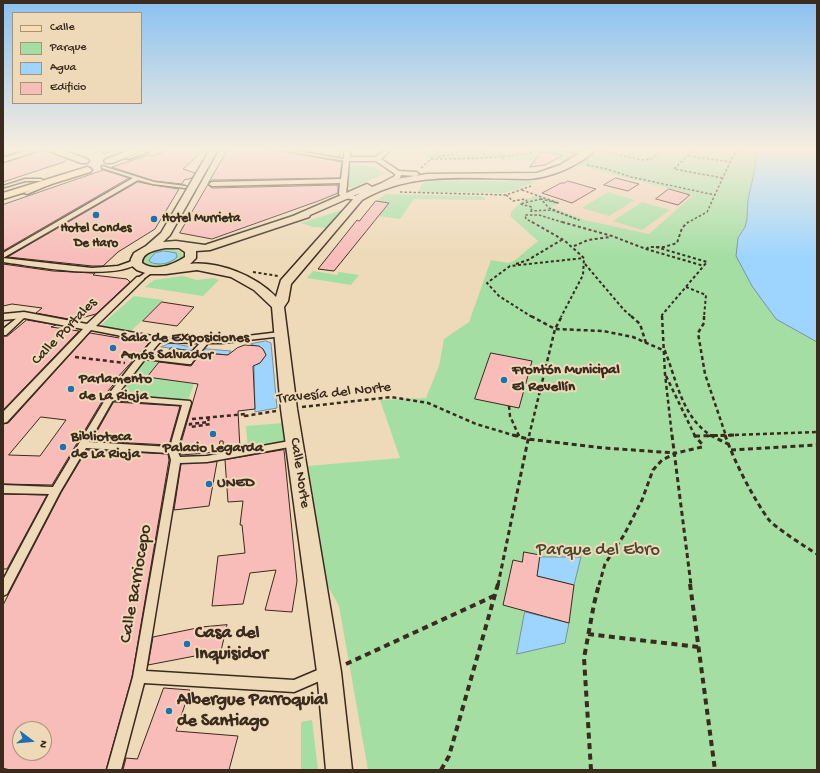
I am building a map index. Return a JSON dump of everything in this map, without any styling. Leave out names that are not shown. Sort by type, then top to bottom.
[{"type":"main road","points":[[4,189],[24,184]]},
{"type":"main road","points":[[3,196],[41,184]]},
{"type":"main road","points":[[195,184],[165,235],[149,249],[137,256],[135,262],[140,267],[155,270],[193,267],[237,275],[246,279],[268,295],[278,308],[282,301],[285,283],[356,202],[387,184]]},
{"type":"main road","points":[[297,217],[344,196],[378,184]]},
{"type":"main road","points":[[149,249],[165,245],[206,248],[297,217],[338,205],[356,202]]},
{"type":"main road","points":[[155,270],[174,267],[186,261],[191,255],[189,249],[170,240],[165,235]]},
{"type":"main road","points":[[259,288],[285,283]]},
{"type":"main road","name":"Calle Norte","points":[[278,308],[289,409],[329,672],[339,770]]},
{"type":"street","points":[[3,256],[127,184]]},
{"type":"street","points":[[162,184],[185,187]]},
{"type":"street","points":[[343,184],[342,189],[344,196],[356,202]]},
{"type":"street","points":[[3,260],[92,270],[119,268],[135,262]]},
{"type":"street","name":"Calle Portales","points":[[3,419],[89,328],[140,279],[155,270]]},
{"type":"street","points":[[3,333],[24,315]]},
{"type":"street","points":[[3,317],[24,315],[158,340],[222,341],[280,334]]},
{"type":"street","points":[[3,591],[56,491],[111,397],[158,340]]},
{"type":"street","points":[[143,357],[188,362],[206,341]]},
{"type":"street","name":"Calle Barriocepo","points":[[111,397],[187,404],[182,420],[175,455],[139,677],[114,770]]},
{"type":"street","points":[[83,445],[207,459],[294,443]]},
{"type":"street","points":[[3,488],[56,491]]},
{"type":"street","points":[[139,677],[294,686],[329,672]]},
{"type":"lane","points":[[26,192],[49,184]]},
{"type":"path","points":[[396,192],[506,195],[535,184]]},
{"type":"path","points":[[665,184],[715,195]]},
{"type":"path","points":[[646,249],[664,247],[677,243],[680,232],[686,224],[699,219],[708,211],[720,184]]},
{"type":"path","points":[[521,190],[558,202],[543,198],[520,204],[531,207],[531,212]]},
{"type":"path","points":[[506,195],[513,201],[525,199],[527,201]]},
{"type":"path","points":[[441,770],[449,756],[496,595],[528,438],[555,329],[584,275],[584,258],[574,246],[526,219],[525,215],[531,212],[552,210],[579,220],[549,208],[541,199]]},
{"type":"path","points":[[531,212],[612,236],[646,249],[704,266]]},
{"type":"path","points":[[574,246],[588,240],[612,236]]},
{"type":"path","points":[[562,239],[528,260],[510,266],[487,283],[499,296],[538,321],[555,329],[603,331],[633,337],[665,351],[680,394],[694,419],[704,431],[728,444]]},
{"type":"path","points":[[656,247],[707,262],[662,315],[665,374],[676,453],[698,647],[715,770]]},
{"type":"path","points":[[510,266],[584,258]]},
{"type":"path","points":[[585,264],[624,310],[640,324],[646,343]]},
{"type":"path","points":[[686,287],[706,296],[704,323],[698,333],[705,374],[728,444],[749,486],[770,521],[808,550],[817,554]]},
{"type":"path","points":[[61,357],[82,357],[136,365]]},
{"type":"path","points":[[591,770],[584,658],[594,604],[605,564],[624,535],[635,514],[653,470],[662,460],[676,453],[702,447],[702,444],[695,436],[665,374]]},
{"type":"path","name":"Travesía del Norte","points":[[182,420],[246,414],[245,416],[289,409],[390,397],[428,403],[476,424],[528,438],[604,448],[676,453]]},
{"type":"path","points":[[509,406],[510,416],[519,436]]},
{"type":"path","points":[[209,418],[208,422],[190,424],[190,427],[211,424]]},
{"type":"path","points":[[695,436],[817,432]]},
{"type":"path","points":[[731,450],[817,445]]},
{"type":"path","points":[[329,672],[496,595]]},
{"type":"path","points":[[588,634],[698,647]]},
{"type":"shaded area","points":[[541,184],[647,184],[693,195],[649,234],[585,220],[550,207],[560,202],[528,191]]},
{"type":"green space","points":[[347,184],[361,184],[354,187],[346,188]]},
{"type":"green space","points":[[422,184],[529,184],[504,193],[418,192]]},
{"type":"green space","name":"Parque del Ebro","points":[[650,184],[752,184],[747,219],[745,227],[738,238],[736,256],[749,281],[776,319],[817,342],[817,770],[368,770],[339,606],[326,583],[308,466],[400,458],[380,400],[426,398],[439,366],[444,339],[469,322],[491,260],[508,263],[514,261],[538,241],[511,217],[511,212],[522,201],[537,195],[561,202],[551,207],[585,220],[649,234],[693,195]]},
{"type":"green space","points":[[608,192],[635,200],[609,216],[582,208]]},
{"type":"green space","points":[[386,194],[479,196],[484,197],[485,200],[414,199],[400,219],[378,216],[389,203],[376,201]]},
{"type":"green space","points":[[642,202],[670,210],[642,230],[613,221]]},
{"type":"green space","points":[[342,210],[347,210],[331,228],[313,227],[301,223]]},
{"type":"green space","points":[[170,248],[181,252],[183,256],[175,263],[164,267],[158,267],[147,264],[143,261],[150,252]],"holes":[[[169,251],[166,263],[157,264],[155,253]]]},
{"type":"green space","points":[[313,271],[337,275],[339,272],[359,275],[351,285],[307,278]]},
{"type":"green space","points":[[183,276],[197,280],[214,278],[219,280],[203,296],[145,287],[154,280]]},
{"type":"green space","points":[[134,296],[163,300],[131,331],[100,326]]},
{"type":"green space","points":[[144,350],[197,358],[192,366],[157,364],[147,376],[194,384],[187,403],[105,397]]},
{"type":"green space","points":[[284,423],[287,441],[248,449],[246,426]]},
{"type":"green space","points":[[312,720],[318,770],[301,770],[301,722]]},
{"type":"water","points":[[752,184],[817,184],[817,342],[776,319],[752,286],[736,256],[738,238],[745,227],[747,219],[748,200]]},
{"type":"water","points":[[164,251],[176,253],[177,257],[164,264],[150,262],[149,260],[155,253]]},
{"type":"water","points":[[266,341],[271,343],[277,408],[255,412],[254,365],[260,363],[266,355],[263,349],[251,344]]},
{"type":"water","points":[[171,343],[196,348],[231,351],[228,355],[161,347]]},
{"type":"water","points":[[539,557],[581,557],[574,585],[537,576]]},
{"type":"water","points":[[525,612],[569,623],[565,643],[517,654]]},
{"type":"building","points":[[63,184],[119,184],[3,251],[3,205]]},
{"type":"building","points":[[134,184],[148,184],[179,189],[155,229],[118,252],[103,266],[8,257]]},
{"type":"building","points":[[559,184],[579,184],[596,189],[572,203],[542,193]]},
{"type":"building","points":[[606,184],[639,184],[628,191],[604,185]]},
{"type":"building","points":[[208,185],[212,188],[338,185],[338,193],[212,239],[180,233]]},
{"type":"building","points":[[669,189],[690,195],[678,205],[656,199]]},
{"type":"building","points":[[376,201],[389,203],[334,271],[318,269],[357,220],[359,221]]},
{"type":"building","points":[[3,264],[53,271],[95,273],[93,275],[127,279],[130,282],[96,314],[74,320],[36,313],[42,308],[12,304],[3,306]]},
{"type":"building","points":[[162,302],[194,307],[177,326],[143,321]]},
{"type":"building","points":[[27,320],[56,325],[51,327],[79,331],[3,410],[3,336],[7,336]]},
{"type":"building","points":[[90,333],[149,343],[116,379],[118,379],[102,398],[104,398],[52,485],[3,484],[3,424],[8,423]],"holes":[[[41,417],[66,420],[40,456],[9,455]]]},
{"type":"building","points":[[245,345],[259,346],[263,349],[266,355],[260,363],[253,366],[255,409],[238,411],[240,449],[224,451],[223,441],[220,441],[218,452],[181,455],[179,450],[198,384],[147,377],[159,362],[191,366],[197,356],[202,353],[228,355],[237,348]]},
{"type":"building","points":[[171,348],[191,351],[192,354],[188,354],[185,357],[165,355]]},
{"type":"building","name":"Frontón Municipal El Revellín","points":[[491,353],[532,361],[519,408],[475,399]]},
{"type":"building","points":[[114,402],[180,406],[169,445],[92,441]]},
{"type":"building","points":[[87,450],[168,454],[169,460],[132,677],[106,770],[10,770],[3,768],[3,605],[61,493]]},
{"type":"building","points":[[284,450],[297,581],[292,612],[265,610],[276,570],[250,573],[243,604],[212,606],[218,556],[245,553],[242,525],[240,525],[243,501],[228,502],[225,460]]},
{"type":"building","points":[[217,462],[209,506],[174,510],[181,464]]},
{"type":"building","points":[[3,494],[47,495],[7,569],[3,569]]},
{"type":"building","points":[[524,552],[540,555],[537,576],[574,585],[569,623],[503,605],[513,560],[522,562]]},
{"type":"building","name":"Casa del Inquisidor","points":[[227,625],[221,651],[148,665],[153,637],[202,627]]},
{"type":"building","name":"Albergue Parroquial de Santiago","points":[[164,688],[190,690],[176,731],[238,736],[229,770],[123,770],[126,758],[137,759]]},
{"type":"place","name":"Hotel Condes De Haro","points":[[96,215]]},
{"type":"place","name":"Hotel Murrieta","points":[[154,219]]},
{"type":"place","name":"Sala de Exposiciones Amós Salvador","points":[[113,348]]},
{"type":"place","name":"Frontón Municipal El Revellín","points":[[504,380]]},
{"type":"place","name":"Parlamento de La Rioja","points":[[71,389]]},
{"type":"place","name":"Palacio Legarda","points":[[213,434]]},
{"type":"place","name":"Biblioteca de La Rioja","points":[[63,447]]},
{"type":"place","name":"UNED","points":[[209,484]]},
{"type":"place","name":"Casa del Inquisidor","points":[[187,644]]},
{"type":"place","name":"Albergue Parroquial de Santiago","points":[[169,711]]}]
